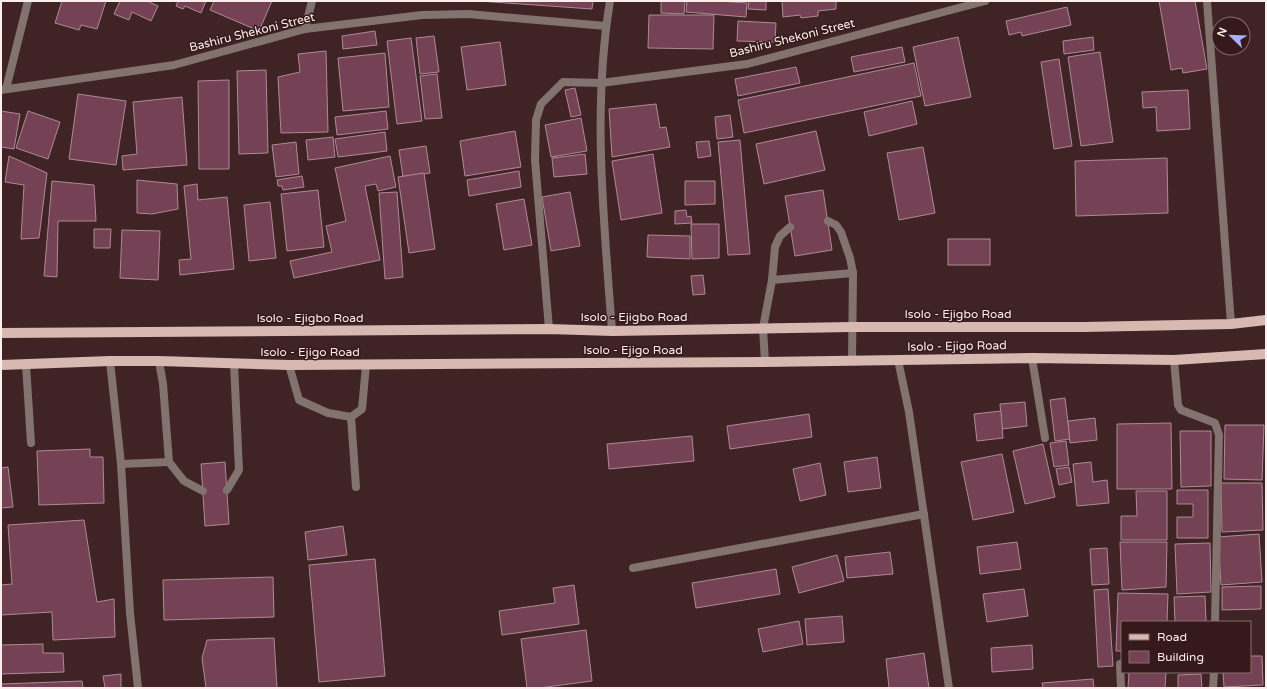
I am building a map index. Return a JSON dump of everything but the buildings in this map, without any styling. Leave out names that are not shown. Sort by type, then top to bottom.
[{"type":"main road","name":"Isolo - Ejigbo Road","points":[[1,333],[549,329],[612,330],[852,326],[1084,327],[1231,324],[1266,320]]},
{"type":"main road","name":"Isolo - Ejigo Road","points":[[1,365],[110,361],[289,365],[366,365],[1032,358],[1174,360],[1266,354]]},
{"type":"street","points":[[4,90],[28,1]]},
{"type":"street","points":[[305,28],[312,1]]},
{"type":"street","points":[[610,1],[606,26],[601,83],[602,187],[612,330]]},
{"type":"street","name":"Bashiru Shekoni Street","points":[[549,329],[535,160],[536,120],[541,104],[562,82],[601,83],[747,64],[985,1]]},
{"type":"street","points":[[1207,1],[1231,324]]},
{"type":"street","name":"Bashiru Shekoni Street","points":[[4,90],[174,64],[305,28],[422,15],[468,14],[606,26]]},
{"type":"street","points":[[828,221],[836,226],[840,232],[850,258],[853,273],[852,360]]},
{"type":"street","points":[[765,362],[763,328],[772,280],[775,247],[780,236],[790,228]]},
{"type":"street","points":[[772,280],[853,273]]},
{"type":"street","points":[[1032,358],[1045,438]]},
{"type":"street","points":[[898,360],[909,412],[950,688]]},
{"type":"street","points":[[1174,360],[1178,405],[1182,410],[1215,423],[1219,435],[1215,621]]},
{"type":"street","points":[[110,361],[121,464],[130,614],[138,688]]},
{"type":"street","points":[[159,361],[163,384],[169,462],[184,482],[203,491]]},
{"type":"street","points":[[227,490],[239,470],[234,364]]},
{"type":"street","points":[[26,365],[31,444]]},
{"type":"street","points":[[289,365],[299,400],[328,413],[351,417],[362,408],[366,365]]},
{"type":"street","points":[[351,417],[356,486]]},
{"type":"street","points":[[121,464],[169,462]]},
{"type":"street","points":[[633,568],[924,514]]},
{"type":"street","points":[[1120,664],[1121,688]]},
{"type":"street","points":[[1213,688],[1214,673]]}]
